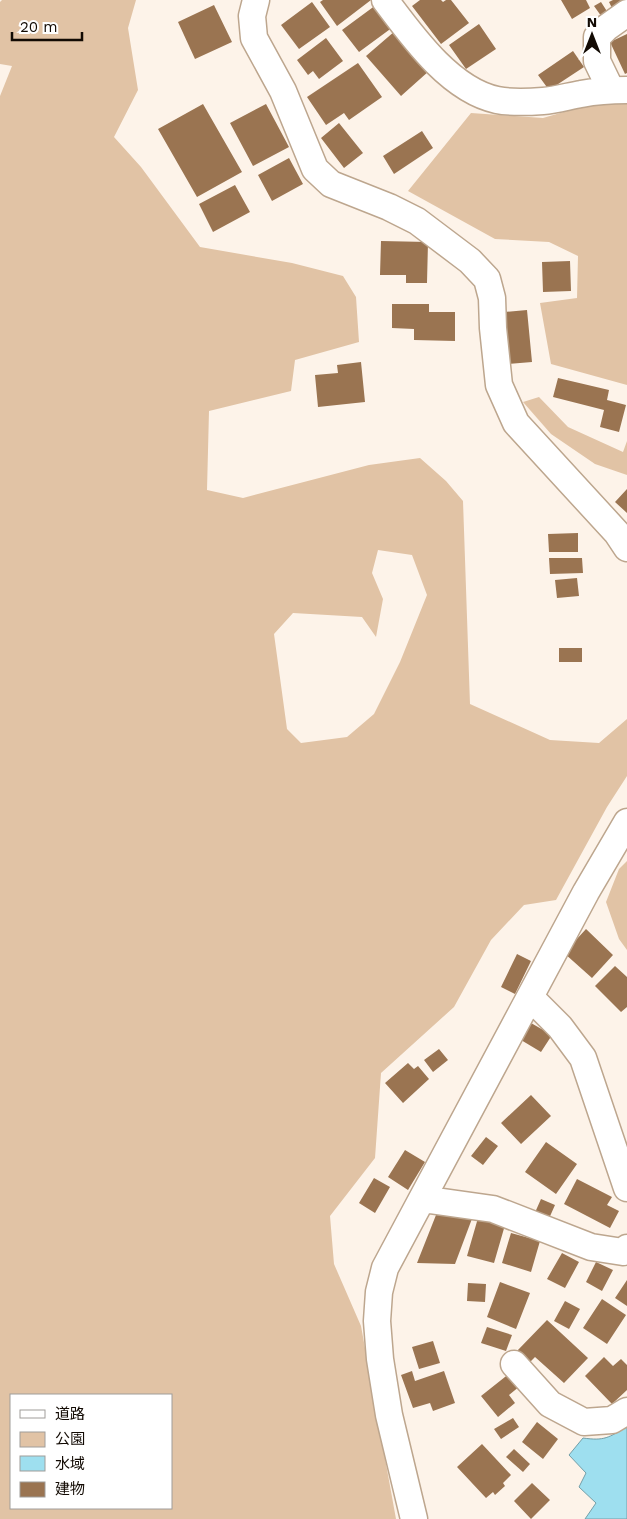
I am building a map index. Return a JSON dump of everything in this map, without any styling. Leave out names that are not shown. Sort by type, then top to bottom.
[{"type":"street","points":[[256,0],[252,16],[254,38],[283,91],[315,169],[331,184],[389,207],[417,221],[470,262],[487,279],[492,298],[499,385],[516,423],[618,533],[627,548]]},
{"type":"street","points":[[384,0],[414,39],[436,63],[454,78],[479,93],[497,100],[545,101],[583,93],[619,90]]},
{"type":"street","points":[[619,90],[597,61],[597,37],[627,13]]},
{"type":"street","points":[[414,1519],[389,1415],[380,1359],[377,1321],[379,1292],[385,1268],[586,892],[627,822]]},
{"type":"street","points":[[531,998],[560,1027],[583,1058],[627,1188]]},
{"type":"street","points":[[422,1199],[493,1209],[591,1247],[623,1252],[627,1248]]},
{"type":"street","points":[[514,1364],[550,1404],[584,1422],[612,1420],[627,1411]]},
{"type":"green space","points":[[2,0],[136,0],[128,28],[138,90],[114,137],[141,167],[200,247],[292,263],[343,276],[356,297],[359,342],[295,360],[291,391],[209,411],[207,490],[243,498],[369,465],[420,458],[446,481],[463,501],[470,704],[550,740],[599,743],[627,719],[627,776],[607,807],[556,900],[524,905],[491,940],[454,1007],[381,1073],[375,1158],[330,1216],[334,1264],[361,1326],[396,1519],[0,1519],[0,96],[12,66],[0,64],[0,2]],"holes":[[[378,550],[412,555],[427,595],[400,662],[374,714],[347,737],[301,743],[287,729],[274,634],[293,613],[362,617],[376,637],[383,599],[372,573]]]},
{"type":"green space","points":[[619,96],[627,98],[627,385],[551,364],[540,303],[577,298],[578,256],[549,242],[495,239],[408,191],[471,113],[543,118]]},
{"type":"green space","points":[[539,397],[568,427],[623,452],[627,441],[627,475],[595,464],[551,434],[523,402]]},
{"type":"green space","points":[[627,861],[627,950],[619,939],[606,902],[619,869]]},
{"type":"water","points":[[627,1426],[627,1519],[585,1519],[596,1503],[579,1487],[586,1473],[569,1455],[583,1438],[606,1438]]},
{"type":"building","points":[[323,0],[371,0],[337,26],[320,2]]},
{"type":"building","points":[[420,0],[441,0],[443,2],[451,0],[469,23],[441,44],[412,6]]},
{"type":"building","points":[[561,0],[586,0],[590,8],[572,19]]},
{"type":"building","points":[[613,0],[627,0],[627,5],[614,12],[609,2]]},
{"type":"building","points":[[312,2],[330,27],[299,49],[281,25]]},
{"type":"building","points":[[601,2],[610,16],[604,20],[594,6]]},
{"type":"building","points":[[214,5],[232,42],[195,59],[178,22]]},
{"type":"building","points":[[376,5],[393,27],[359,52],[342,30]]},
{"type":"building","points":[[479,24],[496,49],[466,69],[449,45]]},
{"type":"building","points":[[395,31],[429,71],[401,96],[366,56]]},
{"type":"building","points":[[627,34],[627,73],[625,74],[610,42]]},
{"type":"building","points":[[326,38],[343,61],[319,79],[313,71],[308,75],[297,60]]},
{"type":"building","points":[[573,51],[584,67],[549,90],[538,75]]},
{"type":"building","points":[[358,63],[382,97],[349,120],[344,113],[326,125],[307,97]]},
{"type":"building","points":[[203,104],[242,172],[197,197],[158,129]]},
{"type":"building","points":[[266,104],[289,147],[253,166],[230,123]]},
{"type":"building","points":[[339,123],[363,153],[344,168],[321,138]]},
{"type":"building","points":[[422,131],[433,148],[394,174],[383,156]]},
{"type":"building","points":[[289,158],[303,184],[272,201],[258,175]]},
{"type":"building","points":[[235,185],[250,212],[213,232],[199,204]]},
{"type":"building","points":[[381,241],[428,242],[427,283],[406,283],[406,275],[380,275]]},
{"type":"building","points":[[570,261],[571,291],[543,292],[542,262]]},
{"type":"building","points":[[392,304],[429,304],[429,312],[455,312],[455,341],[414,340],[414,329],[392,328]]},
{"type":"building","points":[[527,310],[532,362],[508,364],[504,312]]},
{"type":"building","points":[[361,362],[365,402],[318,407],[315,375],[338,373],[337,365]]},
{"type":"building","points":[[558,378],[609,390],[607,400],[626,405],[619,432],[600,427],[604,410],[553,397]]},
{"type":"building","points":[[627,489],[627,513],[615,502]]},
{"type":"building","points":[[578,533],[578,552],[549,552],[548,534]]},
{"type":"building","points":[[549,558],[582,558],[583,573],[550,574]]},
{"type":"building","points":[[577,578],[579,596],[557,598],[555,580]]},
{"type":"building","points":[[559,648],[582,648],[582,662],[559,662]]},
{"type":"building","points":[[586,929],[613,955],[592,978],[564,953]]},
{"type":"building","points":[[517,954],[531,961],[515,994],[501,987]]},
{"type":"building","points":[[615,966],[627,977],[627,1007],[621,1012],[595,986]]},
{"type":"building","points":[[531,1023],[552,1035],[541,1052],[521,1040]]},
{"type":"building","points":[[439,1049],[448,1060],[433,1072],[424,1060]]},
{"type":"building","points":[[408,1063],[414,1069],[418,1066],[429,1079],[403,1103],[385,1083]]},
{"type":"building","points":[[531,1095],[551,1116],[521,1144],[501,1123]]},
{"type":"building","points":[[486,1137],[498,1146],[483,1165],[471,1156]]},
{"type":"building","points":[[546,1142],[577,1164],[556,1194],[525,1172]]},
{"type":"building","points":[[405,1150],[425,1162],[408,1190],[388,1177]]},
{"type":"building","points":[[374,1178],[390,1187],[375,1213],[359,1203]]},
{"type":"building","points":[[577,1179],[612,1197],[607,1205],[619,1211],[610,1228],[564,1204]]},
{"type":"building","points":[[541,1199],[555,1205],[547,1223],[533,1217]]},
{"type":"building","points":[[436,1215],[473,1216],[455,1264],[417,1263]]},
{"type":"building","points":[[478,1218],[505,1225],[494,1263],[467,1256]]},
{"type":"building","points":[[511,1233],[540,1241],[531,1272],[502,1263]]},
{"type":"building","points":[[562,1253],[579,1262],[565,1288],[547,1279]]},
{"type":"building","points":[[596,1262],[613,1270],[602,1291],[586,1282]]},
{"type":"building","points":[[627,1280],[627,1306],[615,1298]]},
{"type":"building","points":[[500,1282],[530,1293],[516,1329],[487,1317]]},
{"type":"building","points":[[468,1283],[486,1284],[485,1302],[467,1301]]},
{"type":"building","points":[[602,1299],[626,1315],[607,1344],[583,1328]]},
{"type":"building","points":[[565,1301],[580,1309],[569,1329],[554,1321]]},
{"type":"building","points":[[547,1320],[588,1358],[564,1383],[535,1357],[529,1363],[517,1351]]},
{"type":"building","points":[[487,1327],[512,1335],[506,1351],[481,1343]]},
{"type":"building","points":[[433,1341],[440,1363],[419,1369],[412,1347]]},
{"type":"building","points":[[604,1357],[613,1366],[621,1359],[627,1365],[627,1390],[612,1404],[585,1376]]},
{"type":"building","points":[[412,1371],[415,1381],[444,1371],[455,1403],[433,1411],[430,1403],[413,1408],[401,1375]]},
{"type":"building","points":[[510,1373],[520,1386],[509,1395],[515,1403],[498,1417],[481,1396]]},
{"type":"building","points":[[513,1418],[519,1427],[501,1439],[494,1429]]},
{"type":"building","points":[[537,1422],[558,1439],[543,1459],[522,1442]]},
{"type":"building","points":[[482,1444],[511,1475],[503,1483],[505,1486],[495,1495],[493,1492],[486,1498],[457,1467]]},
{"type":"building","points":[[514,1449],[530,1464],[523,1472],[506,1457]]},
{"type":"building","points":[[532,1483],[550,1500],[531,1519],[514,1501]]}]
